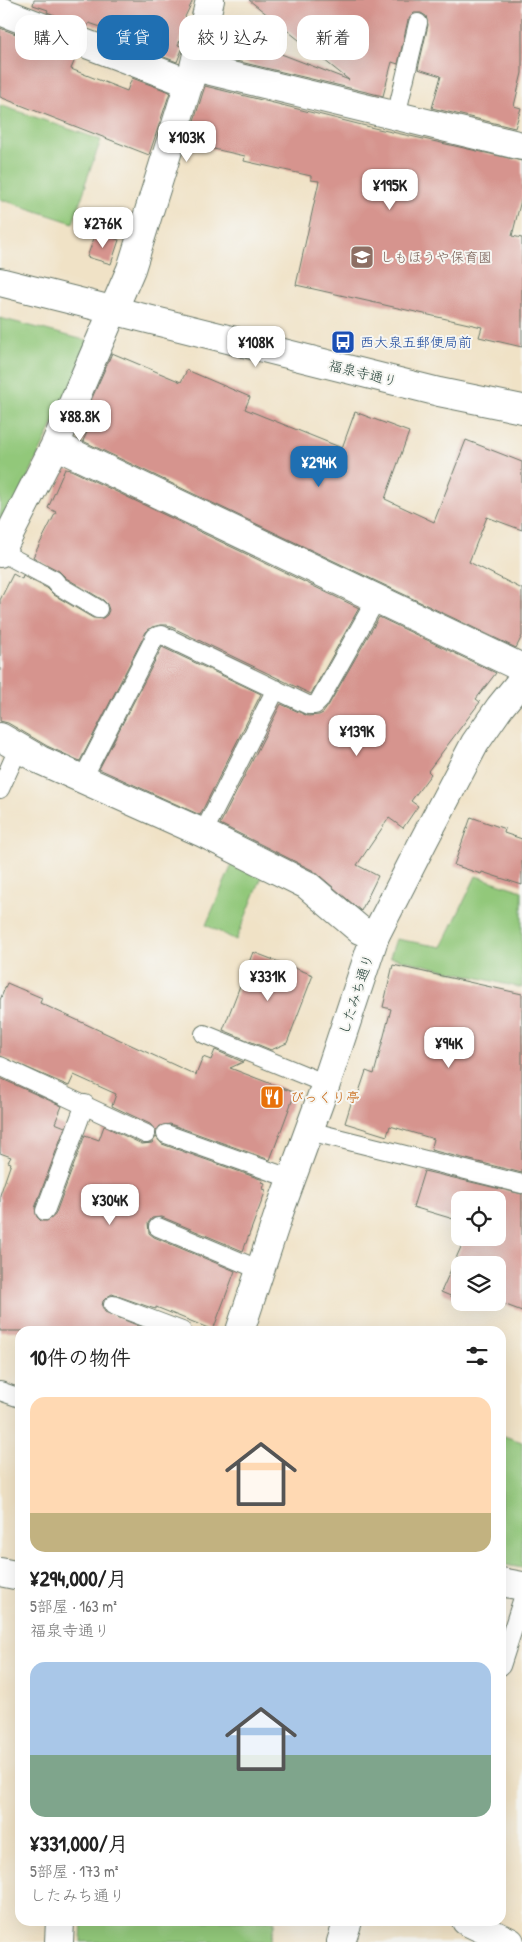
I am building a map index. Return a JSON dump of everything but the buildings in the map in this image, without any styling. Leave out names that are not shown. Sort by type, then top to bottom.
[{"type":"street","points":[[0,552],[55,445],[131,269],[192,75],[210,0]]},
{"type":"street","points":[[0,11],[192,75],[396,116],[522,146]]},
{"type":"street","name":"福泉寺通り","points":[[0,282],[439,392],[522,409]]},
{"type":"street","points":[[55,445],[522,668]]},
{"type":"street","name":"したみち通り","points":[[242,1326],[376,936],[424,840],[476,743],[500,707],[522,680]]},
{"type":"street","points":[[10,742],[40,760],[203,833],[307,885],[360,930],[376,936]]},
{"type":"street","points":[[0,1572],[15,1575]]},
{"type":"street","points":[[506,1583],[522,1586]]},
{"type":"street","points":[[60,1926],[60,1942]]},
{"type":"street","points":[[341,1942],[346,1926]]},
{"type":"street","points":[[476,1926],[510,1942]]},
{"type":"lane","points":[[396,116],[418,23]]},
{"type":"lane","points":[[0,552],[54,580],[59,586],[98,609]]},
{"type":"lane","points":[[83,778],[155,637],[158,635],[162,635],[308,705],[315,706],[376,598]]},
{"type":"lane","points":[[203,833],[276,689]]},
{"type":"lane","points":[[0,789],[10,742]]},
{"type":"lane","points":[[204,1034],[326,1084]]},
{"type":"lane","points":[[0,1066],[146,1134]]},
{"type":"lane","points":[[45,1211],[85,1104]]},
{"type":"lane","points":[[309,1131],[522,1184]]},
{"type":"lane","points":[[166,1134],[292,1179]]},
{"type":"lane","points":[[158,1227],[260,1270]]},
{"type":"lane","points":[[113,1305],[169,1326]]},
{"type":"lane","points":[[0,1391],[15,1396]]},
{"type":"lane","points":[[506,1651],[522,1601]]},
{"type":"green space","points":[[0,105],[101,140],[73,223],[0,199]]},
{"type":"green space","points":[[0,318],[92,342],[0,536]]},
{"type":"green space","points":[[234,860],[263,874],[236,940],[206,925]]},
{"type":"green space","points":[[476,876],[522,891],[522,988],[390,957],[396,939],[442,947]]},
{"type":"green space","points":[[506,1437],[522,1442],[522,1568],[506,1565]]},
{"type":"green space","points":[[82,1926],[274,1926],[270,1942],[81,1942]]},
{"type":"place","name":"しもほうや保育園","points":[[362,257]]},
{"type":"place","name":"西大泉五郵便局前","points":[[343,342]]},
{"type":"place","name":"びっくり亭","points":[[272,1097]]}]
